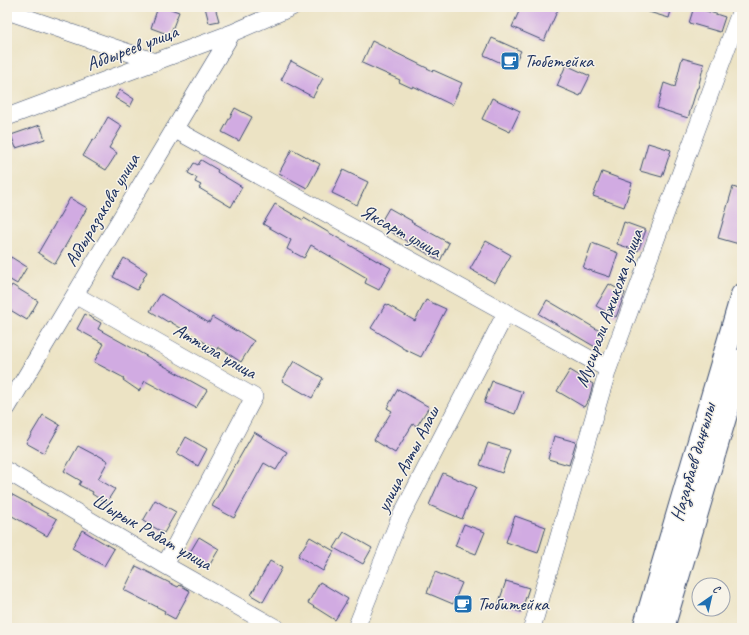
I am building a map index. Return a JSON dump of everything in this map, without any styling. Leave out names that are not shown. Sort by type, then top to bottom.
[{"type":"main road","name":"Назарбаев даңғылы","points":[[644,628],[742,295]]},
{"type":"main road","name":"Назарбаев даңғылы","points":[[662,628],[742,360]]},
{"type":"street","name":"Абдыреев улица","points":[[7,117],[232,33],[292,7]]},
{"type":"street","name":"Мусирали Ажикожа улица","points":[[532,628],[608,369],[742,7]]},
{"type":"street","points":[[7,11],[156,62]]},
{"type":"street","name":"Абдыразакова улица","points":[[7,408],[232,33]]},
{"type":"street","name":"Яксарт улица","points":[[174,129],[608,369]]},
{"type":"street","name":"Аттила улица","points":[[75,295],[254,397],[165,565]]},
{"type":"street","name":"улица Алты Алаш","points":[[356,628],[399,520],[506,313]]},
{"type":"street","name":"Шырык Рабат улица","points":[[7,470],[165,565],[276,628]]},
{"type":"building","points":[[158,7],[165,7],[179,12],[170,35],[151,28]]},
{"type":"building","points":[[205,7],[215,7],[219,21],[209,23]]},
{"type":"building","points":[[521,7],[559,7],[544,41],[512,27]]},
{"type":"building","points":[[642,7],[672,7],[669,18],[642,10]]},
{"type":"building","points":[[694,7],[725,17],[720,32],[689,23]]},
{"type":"building","points":[[492,38],[521,51],[512,68],[484,55]]},
{"type":"building","points":[[372,41],[433,71],[462,83],[452,105],[413,86],[412,88],[399,82],[400,80],[362,63]]},
{"type":"building","points":[[682,58],[704,64],[688,118],[657,108],[664,83],[675,87]]},
{"type":"building","points":[[291,61],[323,78],[313,97],[281,80]]},
{"type":"building","points":[[566,65],[590,76],[580,96],[557,86]]},
{"type":"building","points":[[120,90],[134,99],[130,107],[115,98]]},
{"type":"building","points":[[492,98],[520,111],[510,132],[482,119]]},
{"type":"building","points":[[235,108],[252,117],[239,141],[222,132]]},
{"type":"building","points":[[108,117],[122,126],[109,148],[117,153],[106,170],[83,156],[93,139],[95,140]]},
{"type":"building","points":[[40,125],[45,139],[16,148],[11,135]]},
{"type":"building","points":[[648,143],[671,150],[662,177],[640,171]]},
{"type":"building","points":[[292,149],[320,164],[307,188],[279,173]]},
{"type":"building","points":[[201,160],[218,170],[217,172],[242,187],[231,207],[199,188],[201,185],[195,182],[197,178],[188,173],[194,163],[198,165]]},
{"type":"building","points":[[343,170],[368,182],[357,205],[332,193]]},
{"type":"building","points":[[602,172],[632,183],[624,207],[593,196]]},
{"type":"building","points":[[733,187],[742,190],[742,234],[739,244],[718,238]]},
{"type":"building","points":[[70,198],[87,208],[55,264],[38,253]]},
{"type":"building","points":[[275,204],[303,220],[304,218],[391,268],[379,290],[365,283],[367,278],[311,245],[304,258],[287,249],[291,240],[263,224]]},
{"type":"building","points":[[389,208],[449,243],[440,261],[379,225]]},
{"type":"building","points":[[624,222],[646,230],[638,251],[617,244]]},
{"type":"building","points":[[486,241],[511,255],[495,283],[470,269]]},
{"type":"building","points":[[592,243],[618,253],[610,277],[583,268]]},
{"type":"building","points":[[11,257],[27,267],[17,284],[7,278],[7,265]]},
{"type":"building","points":[[124,258],[147,272],[137,290],[113,277]]},
{"type":"building","points":[[609,284],[625,293],[616,317],[596,306]]},
{"type":"building","points":[[12,285],[38,301],[27,320],[7,308],[7,293]]},
{"type":"building","points":[[161,294],[209,323],[212,317],[254,341],[241,362],[218,347],[217,350],[150,311]]},
{"type":"building","points":[[426,300],[446,309],[421,357],[402,348],[371,328],[386,304],[415,321]]},
{"type":"building","points":[[547,300],[605,334],[597,348],[539,314]]},
{"type":"building","points":[[85,314],[101,323],[98,329],[207,390],[196,408],[145,381],[139,391],[123,380],[124,378],[94,362],[104,344],[77,329]]},
{"type":"building","points":[[294,361],[323,378],[312,398],[282,381]]},
{"type":"building","points":[[570,370],[593,384],[589,399],[584,407],[557,391]]},
{"type":"building","points":[[492,381],[523,392],[515,414],[484,403]]},
{"type":"building","points":[[398,389],[429,407],[417,426],[413,424],[395,453],[374,440],[392,411],[387,408]]},
{"type":"building","points":[[43,415],[60,425],[44,453],[26,443]]},
{"type":"building","points":[[254,432],[287,452],[276,470],[264,463],[234,518],[212,506]]},
{"type":"building","points":[[554,436],[576,442],[569,465],[548,459]]},
{"type":"building","points":[[186,437],[207,449],[198,466],[177,453]]},
{"type":"building","points":[[488,443],[510,450],[502,473],[480,465]]},
{"type":"building","points":[[78,446],[108,461],[98,479],[115,489],[106,503],[92,494],[93,492],[79,485],[81,481],[64,471]]},
{"type":"building","points":[[443,473],[476,487],[462,519],[429,505]]},
{"type":"building","points":[[7,492],[57,519],[47,536],[7,513]]},
{"type":"building","points":[[155,500],[176,512],[164,533],[143,521]]},
{"type":"building","points":[[515,516],[546,527],[538,553],[506,542]]},
{"type":"building","points":[[464,524],[485,532],[476,554],[455,546]]},
{"type":"building","points":[[82,530],[114,549],[104,566],[72,548]]},
{"type":"building","points":[[344,532],[372,548],[363,564],[334,548]]},
{"type":"building","points":[[199,537],[219,549],[209,566],[189,554]]},
{"type":"building","points":[[310,537],[334,551],[323,571],[298,556]]},
{"type":"building","points":[[270,561],[282,568],[263,602],[251,595]]},
{"type":"building","points":[[136,566],[178,587],[180,585],[190,591],[175,619],[164,613],[165,611],[124,590]]},
{"type":"building","points":[[435,572],[462,583],[453,604],[427,593]]},
{"type":"building","points":[[506,581],[529,588],[521,612],[498,605]]},
{"type":"building","points":[[320,582],[348,599],[335,620],[308,603]]},
{"type":"place","name":"Тюбетейка","points":[[510,61]]},
{"type":"place","name":"Тюбитейка","points":[[463,604]]}]
